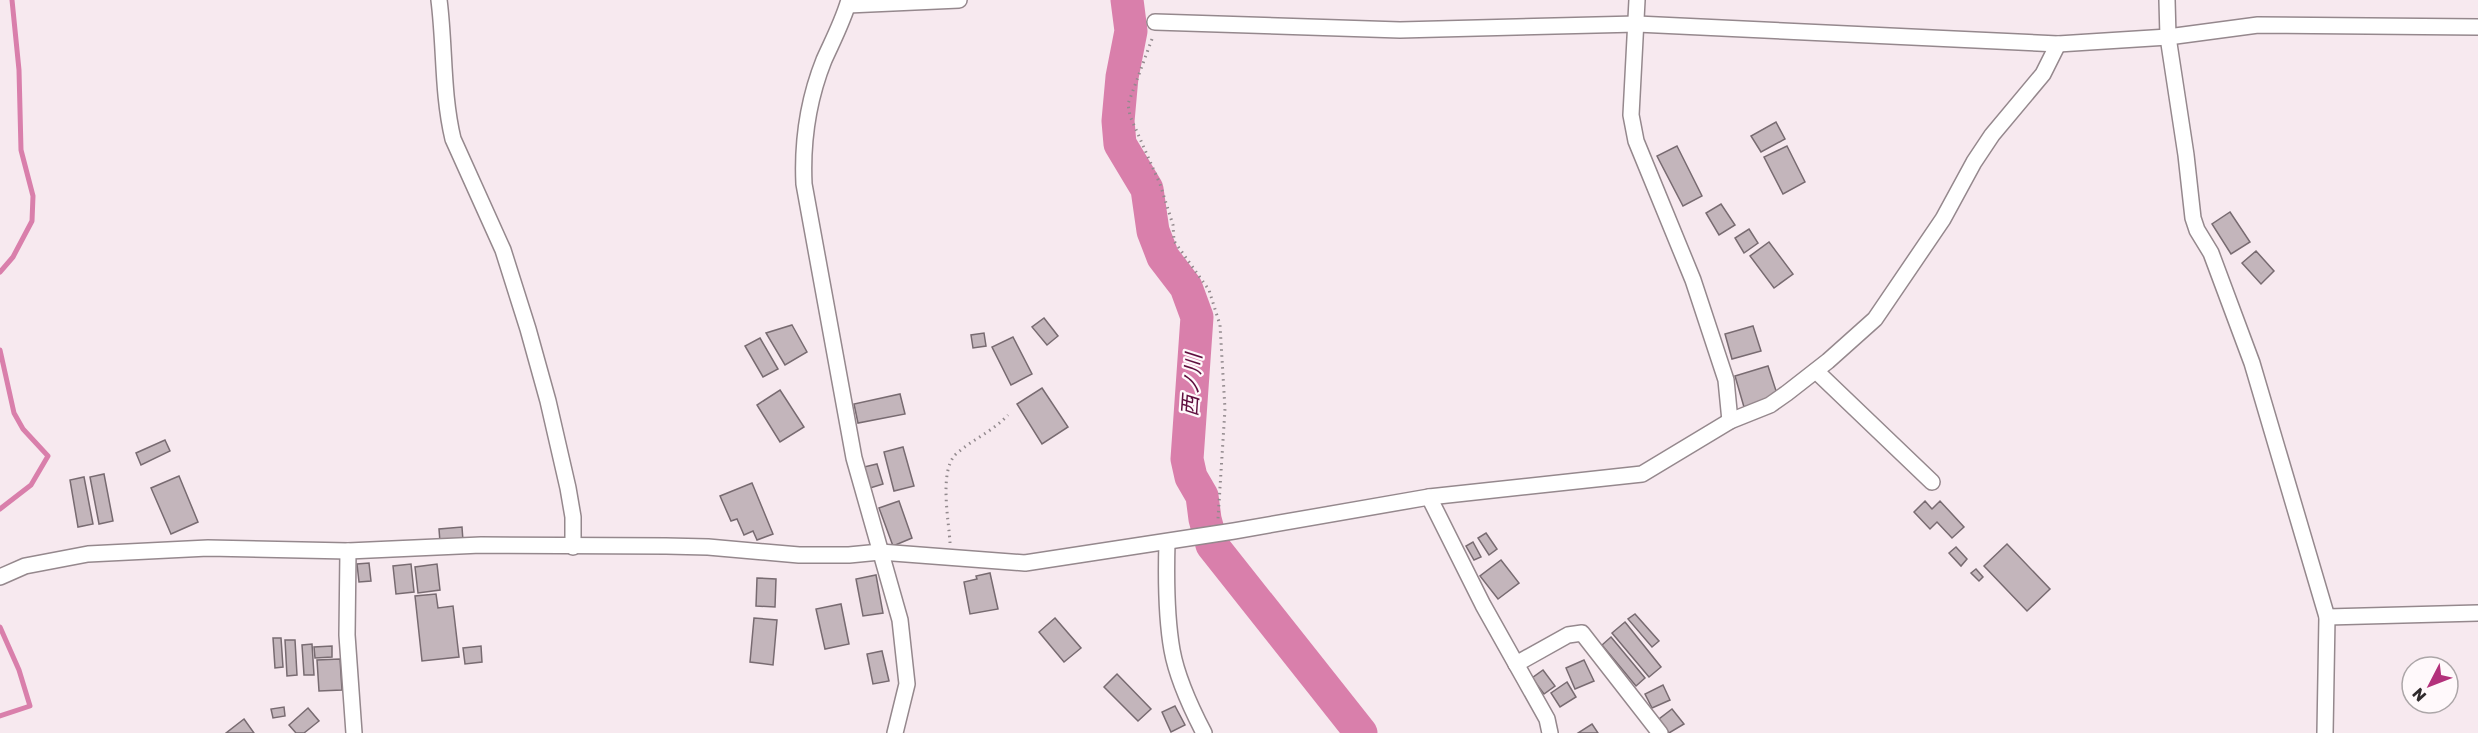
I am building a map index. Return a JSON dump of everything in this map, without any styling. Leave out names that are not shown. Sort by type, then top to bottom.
[{"type":"street","points":[[439,0],[449,124],[453,139],[503,250],[528,329],[548,401],[568,488],[573,517],[573,547]]},
{"type":"street","points":[[895,733],[907,684],[900,620],[854,458],[804,184],[803,165],[808,111],[824,61],[849,3],[959,0]]},
{"type":"street","points":[[1637,0],[1631,115],[1636,141],[1693,280],[1726,380],[1730,421]]},
{"type":"street","points":[[2167,0],[2168,37],[2193,218],[2211,253],[2252,363],[2327,617],[2325,733]]},
{"type":"street","points":[[1155,22],[1400,30],[1636,24],[2058,44],[2168,37],[2258,25],[2478,27]]},
{"type":"street","points":[[0,577],[25,566],[88,554],[208,548],[348,551],[481,545],[708,547],[799,555],[849,555],[880,552],[1025,563],[1200,537],[1429,498],[1642,474],[1730,421],[1770,405],[1816,371],[1875,319],[1943,219],[1974,162],[1992,135],[2043,74],[2058,44]]},
{"type":"street","points":[[1816,371],[1932,482]]},
{"type":"street","points":[[1429,498],[1478,596],[1547,718],[1550,733]]},
{"type":"street","points":[[1167,542],[1166,582],[1172,651],[1191,707],[1204,733]]},
{"type":"street","points":[[348,551],[347,635],[354,733]]},
{"type":"street","points":[[2327,617],[2478,613]]},
{"type":"street","points":[[1516,664],[1568,635],[1582,633],[1660,733]]},
{"type":"path","points":[[1155,22],[1150,47],[1128,104],[1130,116],[1160,184],[1173,225],[1174,242],[1209,290],[1220,325],[1225,409],[1217,533]]},
{"type":"path","points":[[951,557],[946,485],[950,462],[955,455],[994,428],[1008,415]]},
{"type":"building","points":[[1776,122],[1785,139],[1761,152],[1751,136]]},
{"type":"building","points":[[1677,146],[1702,196],[1683,206],[1657,156]]},
{"type":"building","points":[[1787,146],[1805,182],[1783,194],[1764,157]]},
{"type":"building","points":[[1721,204],[1735,225],[1719,235],[1706,213]]},
{"type":"building","points":[[2230,212],[2250,242],[2231,254],[2212,224]]},
{"type":"building","points":[[1749,229],[1758,243],[1744,253],[1735,238]]},
{"type":"building","points":[[1769,242],[1793,274],[1774,288],[1750,256]]},
{"type":"building","points":[[2256,251],[2274,271],[2261,284],[2242,263]]},
{"type":"building","points":[[1044,318],[1058,336],[1047,345],[1032,327]]},
{"type":"building","points":[[792,325],[807,352],[785,365],[766,333]]},
{"type":"building","points":[[1753,326],[1761,351],[1732,359],[1725,334]]},
{"type":"building","points":[[984,333],[986,346],[973,348],[971,335]]},
{"type":"building","points":[[1013,337],[1032,374],[1011,385],[992,347]]},
{"type":"building","points":[[760,338],[778,369],[763,377],[745,346]]},
{"type":"building","points":[[1768,366],[1778,397],[1744,407],[1735,376]]},
{"type":"building","points":[[1042,388],[1068,427],[1042,444],[1017,404]]},
{"type":"building","points":[[780,390],[804,427],[780,442],[757,405]]},
{"type":"building","points":[[900,394],[905,414],[858,423],[854,404]]},
{"type":"building","points":[[165,440],[170,451],[141,465],[136,453]]},
{"type":"building","points":[[903,447],[914,486],[894,491],[884,452]]},
{"type":"building","points":[[877,464],[883,484],[870,488],[864,467]]},
{"type":"building","points":[[104,474],[113,521],[99,524],[90,477]]},
{"type":"building","points":[[179,476],[198,522],[171,534],[151,488]]},
{"type":"building","points":[[84,477],[93,524],[78,527],[70,480]]},
{"type":"building","points":[[752,483],[773,534],[757,540],[753,531],[744,535],[737,519],[731,521],[720,496]]},
{"type":"building","points":[[899,501],[912,538],[893,546],[879,508]]},
{"type":"building","points":[[1925,501],[1932,509],[1940,501],[1964,527],[1952,538],[1937,522],[1930,529],[1914,512]]},
{"type":"building","points":[[462,527],[463,541],[440,542],[439,529]]},
{"type":"building","points":[[1486,533],[1497,549],[1489,555],[1478,538]]},
{"type":"building","points":[[1473,542],[1481,557],[1474,560],[1466,546]]},
{"type":"building","points":[[2007,544],[2050,589],[2027,611],[1984,566]]},
{"type":"building","points":[[1956,547],[1967,559],[1961,566],[1949,553]]},
{"type":"building","points":[[1501,560],[1519,583],[1498,599],[1480,576]]},
{"type":"building","points":[[369,563],[371,581],[359,582],[357,564]]},
{"type":"building","points":[[411,564],[414,592],[396,594],[393,566]]},
{"type":"building","points":[[437,564],[440,590],[418,593],[415,567]]},
{"type":"building","points":[[1976,569],[1983,577],[1979,581],[1971,573]]},
{"type":"building","points":[[990,573],[998,609],[970,614],[964,582]]},
{"type":"building","points":[[876,575],[883,613],[863,616],[856,579]]},
{"type":"building","points":[[757,578],[776,579],[775,607],[756,606]]},
{"type":"building","points":[[436,594],[438,608],[453,606],[459,657],[422,661],[415,596]]},
{"type":"building","points":[[841,604],[849,644],[825,649],[816,609]]},
{"type":"building","points":[[1635,614],[1659,641],[1652,647],[1628,619]]},
{"type":"building","points":[[754,618],[777,620],[773,665],[750,662]]},
{"type":"building","points":[[1055,618],[1081,648],[1064,662],[1039,632]]},
{"type":"building","points":[[1625,622],[1661,667],[1649,677],[1612,633]]},
{"type":"building","points":[[1611,637],[1645,678],[1636,686],[1602,645]]},
{"type":"building","points":[[273,638],[281,638],[283,667],[275,668]]},
{"type":"building","points":[[285,640],[295,640],[297,675],[287,676]]},
{"type":"building","points":[[312,644],[314,675],[304,675],[302,645]]},
{"type":"building","points":[[332,646],[332,657],[315,658],[314,647]]},
{"type":"building","points":[[481,646],[482,662],[465,664],[463,648]]},
{"type":"building","points":[[882,651],[889,681],[873,684],[867,654]]},
{"type":"building","points":[[340,659],[342,690],[319,691],[317,660]]},
{"type":"building","points":[[1584,660],[1594,681],[1575,689],[1566,668]]},
{"type":"building","points":[[1543,670],[1555,686],[1544,694],[1532,678]]},
{"type":"building","points":[[1117,674],[1151,709],[1138,721],[1104,687]]},
{"type":"building","points":[[1567,682],[1576,697],[1560,707],[1551,693]]},
{"type":"building","points":[[1663,685],[1670,700],[1652,708],[1645,694]]},
{"type":"building","points":[[1175,706],[1185,725],[1171,732],[1162,712]]},
{"type":"building","points":[[284,707],[285,716],[273,718],[271,709]]},
{"type":"building","points":[[308,708],[319,721],[304,733],[296,733],[289,725]]},
{"type":"building","points":[[1672,709],[1684,724],[1669,733],[1659,719]]},
{"type":"building","points":[[244,719],[254,733],[226,733]]},
{"type":"building","points":[[1592,724],[1598,733],[1578,733]]},
{"type":"waterway","points":[[0,272],[13,257],[32,221],[33,196],[21,150],[19,70],[12,0]]},
{"type":"waterway","name":"西ノ川","points":[[1127,0],[1131,31],[1122,77],[1118,121],[1120,144],[1147,189],[1153,231],[1163,257],[1186,287],[1197,317],[1187,459],[1191,477],[1202,496],[1212,545],[1361,733]]},
{"type":"waterway","points":[[0,350],[14,413],[23,429],[48,456],[31,485],[0,509]]},
{"type":"waterway","points":[[0,627],[19,670],[30,706],[0,716]]}]
